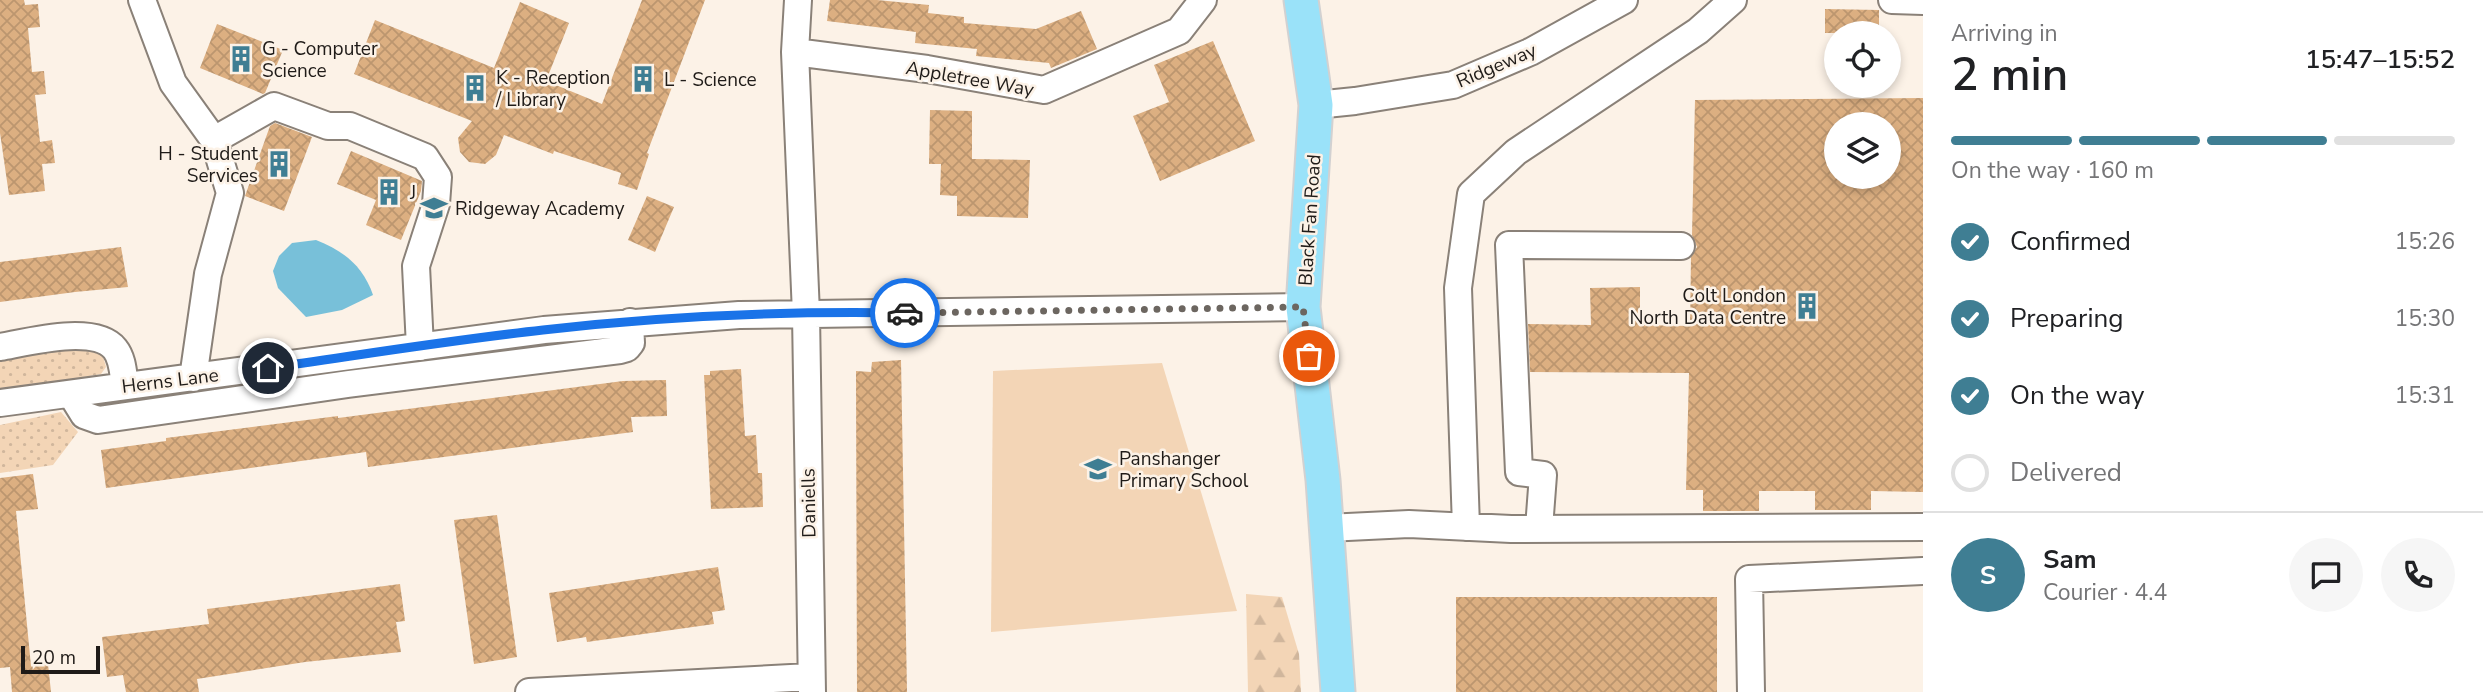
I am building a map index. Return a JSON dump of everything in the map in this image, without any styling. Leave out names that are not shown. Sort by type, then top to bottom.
[{"type":"main road","name":"Black Fan Road","points":[[1301,0],[1316,105],[1303,307],[1327,528],[1338,692]]},
{"type":"street","points":[[142,0],[173,83],[214,141],[230,193],[208,274],[193,378]]},
{"type":"street","points":[[797,0],[794,52],[807,314]]},
{"type":"street","name":"Appletree Way","points":[[794,52],[928,69],[1044,90],[1179,30],[1203,0]]},
{"type":"street","name":"Ridgeway","points":[[1316,105],[1355,102],[1453,85],[1530,52],[1624,0]]},
{"type":"street","points":[[1466,527],[1458,288],[1471,194],[1516,152],[1698,31],[1733,0]]},
{"type":"street","points":[[1892,0],[1923,1]]},
{"type":"street","points":[[214,141],[274,106],[328,126],[350,126],[425,157],[438,177],[436,204],[416,266],[420,347]]},
{"type":"street","points":[[1539,528],[1543,475],[1519,472],[1510,245],[1681,246]]},
{"type":"street","name":"Herns Lane","points":[[0,403],[544,330],[630,322],[738,315],[1303,307]]},
{"type":"street","name":"Daniells","points":[[807,314],[811,684]]},
{"type":"street","points":[[71,394],[84,415],[98,420],[348,384],[620,350],[631,343],[630,322]]},
{"type":"street","points":[[0,347],[75,335],[95,337],[115,348],[122,364],[125,385]]},
{"type":"street","points":[[1327,528],[1409,524],[1539,528],[1923,527]]},
{"type":"street","points":[[1751,692],[1749,579],[1923,571]]},
{"type":"street","points":[[529,692],[811,684]]},
{"type":"green space","points":[[89,346],[103,356],[106,367],[101,374],[0,392],[0,356]]},
{"type":"green space","name":"Panshanger Primary School","points":[[1162,363],[1237,611],[991,632],[993,371]]},
{"type":"green space","points":[[61,412],[78,432],[53,465],[0,473],[0,425]]},
{"type":"green space","points":[[1246,594],[1282,597],[1299,654],[1301,692],[1248,692]]},
{"type":"water","points":[[316,240],[351,261],[364,276],[373,295],[342,310],[306,317],[278,288],[273,271],[279,256],[292,243]]},
{"type":"building","points":[[0,0],[24,0],[25,5],[38,4],[40,27],[28,28],[32,72],[44,71],[46,94],[35,95],[40,142],[52,140],[55,163],[42,164],[45,191],[9,195],[0,133]]},
{"type":"building","points":[[642,0],[705,0],[647,153],[649,154],[637,190],[618,184],[621,173],[554,151],[553,154],[504,135],[496,155],[485,164],[469,162],[460,152],[458,138],[472,121],[354,74],[375,20],[494,68],[520,2],[569,23],[546,81],[602,104]]},
{"type":"building","points":[[830,0],[877,0],[929,5],[928,13],[964,17],[964,23],[1036,29],[1081,11],[1097,49],[1051,68],[1049,63],[976,56],[977,49],[915,43],[916,32],[827,21]]},
{"type":"building","points":[[1825,9],[1879,10],[1879,21],[1825,21]]},
{"type":"building","name":"G - Computer Science","points":[[217,24],[283,50],[265,93],[200,68]]},
{"type":"building","points":[[1213,41],[1255,141],[1160,181],[1133,116],[1169,102],[1154,65]]},
{"type":"building","name":"Colt London North Data Centre","points":[[1923,98],[1923,492],[1871,491],[1871,510],[1815,510],[1815,491],[1759,491],[1759,511],[1703,511],[1703,490],[1686,490],[1689,373],[1530,372],[1528,324],[1591,325],[1590,288],[1640,287],[1640,325],[1690,326],[1691,257],[1697,247],[1692,235],[1695,100]]},
{"type":"building","points":[[930,110],[972,111],[972,159],[1030,160],[1028,218],[957,216],[957,196],[940,195],[941,164],[929,164]]},
{"type":"building","name":"H - Student Services","points":[[275,123],[312,137],[284,211],[245,196],[270,126]]},
{"type":"building","name":"J","points":[[351,151],[422,181],[421,191],[401,240],[366,225],[376,200],[337,184]]},
{"type":"building","points":[[647,196],[674,207],[655,252],[628,240]]},
{"type":"building","points":[[121,247],[128,287],[0,302],[0,262]]},
{"type":"building","points":[[901,360],[907,692],[857,692],[856,371],[871,372],[872,362]]},
{"type":"building","points":[[741,369],[745,436],[756,435],[758,473],[762,473],[763,507],[711,509],[704,375],[710,375],[710,371]]},
{"type":"building","points":[[666,380],[667,416],[631,417],[633,432],[368,467],[366,452],[106,488],[101,450],[166,441],[166,438],[338,416],[623,381]]},
{"type":"building","points":[[33,474],[38,509],[16,511],[31,666],[48,664],[51,692],[12,692],[10,667],[0,668],[0,478]]},
{"type":"building","points":[[497,515],[517,657],[474,664],[454,520]]},
{"type":"building","points":[[718,567],[725,610],[712,612],[714,624],[587,642],[586,637],[557,642],[549,593]]},
{"type":"building","points":[[400,584],[405,621],[396,622],[401,652],[305,662],[197,679],[199,692],[126,692],[123,675],[107,677],[102,637],[209,624],[207,609]]},
{"type":"building","points":[[1456,597],[1717,597],[1717,692],[1456,692]]},
{"type":"way so far","points":[[905,313],[1303,307],[1309,356]]},
{"type":"place","name":"G - Computer Science","points":[[241,59]]},
{"type":"place","name":"L - Science","points":[[643,79]]},
{"type":"place","name":"K - Reception / Library","points":[[475,88]]},
{"type":"place","name":"H - Student Services","points":[[279,164]]},
{"type":"place","name":"J","points":[[389,192]]},
{"type":"place","name":"Ridgeway Academy","points":[[434,208]]},
{"type":"place","name":"Colt London North Data Centre","points":[[1807,306]]},
{"type":"place","name":"Panshanger Primary School","points":[[1098,469]]},
{"type":"route","points":[[268,368],[544,330],[630,322],[738,315],[905,313]]}]
